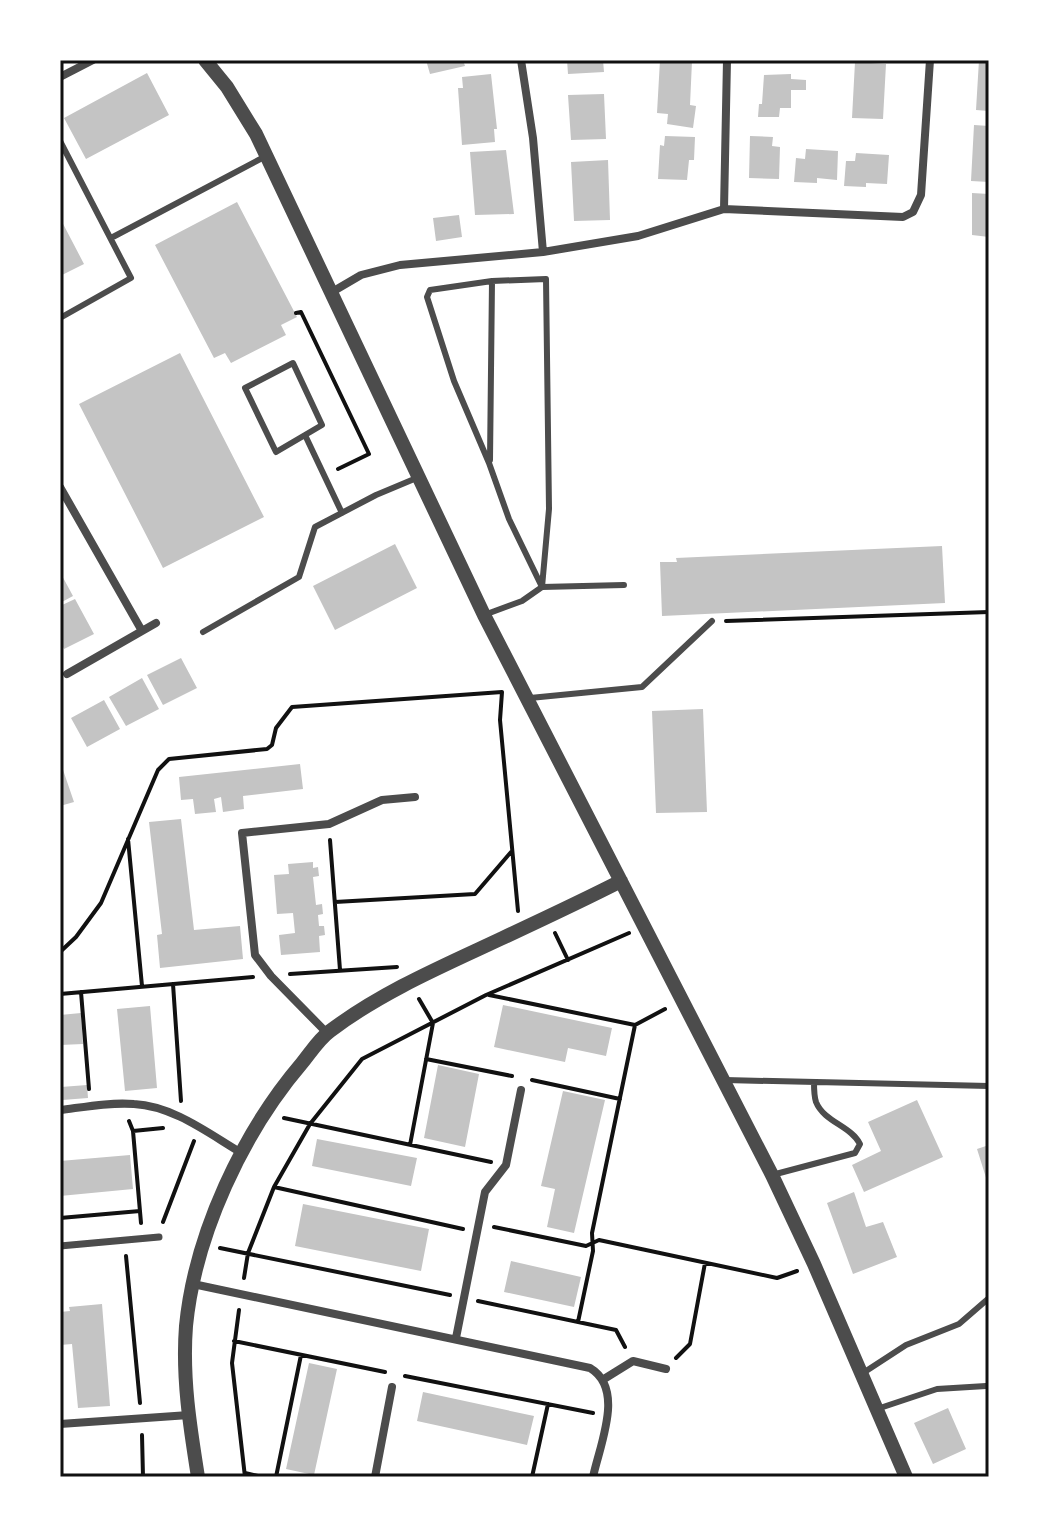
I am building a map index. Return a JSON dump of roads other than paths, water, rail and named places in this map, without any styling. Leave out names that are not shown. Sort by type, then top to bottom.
[{"type":"street","points":[[60,77],[93,60]]},
{"type":"street","points":[[521,60],[533,138],[543,252]]},
{"type":"street","points":[[724,209],[727,60]]},
{"type":"street","points":[[332,292],[361,275],[400,265],[543,252],[638,236],[724,209],[894,218],[913,212],[921,195],[930,60]]},
{"type":"street","points":[[208,61],[246,116],[484,615],[772,1175],[906,1477]]},
{"type":"street","points":[[60,487],[142,631]]},
{"type":"street","points":[[67,674],[156,623]]},
{"type":"street","points":[[327,1033],[260,964],[254,950],[242,833],[329,824],[382,800],[415,797]]},
{"type":"street","points":[[198,1477],[185,1369],[186,1326],[193,1284],[240,1152],[273,1098],[327,1033],[409,982],[621,881]]},
{"type":"street","points":[[456,1338],[485,1192],[506,1165],[521,1090]]},
{"type":"street","points":[[60,1110],[121,1104],[148,1105],[182,1118],[240,1152]]},
{"type":"street","points":[[60,1246],[159,1237]]},
{"type":"street","points":[[193,1284],[581,1364],[595,1370],[604,1379],[610,1397],[593,1477]]},
{"type":"street","points":[[604,1379],[633,1361],[666,1369]]},
{"type":"street","points":[[375,1477],[392,1387]]},
{"type":"street","points":[[60,1424],[189,1415]]},
{"type":"lane","points":[[60,141],[131,278],[60,318]]},
{"type":"lane","points":[[111,238],[266,156]]},
{"type":"lane","points":[[546,279],[549,509],[542,587],[509,519],[454,381],[427,297],[430,290],[492,281],[546,279]]},
{"type":"lane","points":[[489,463],[492,281]]},
{"type":"lane","points":[[293,363],[322,425],[305,435],[276,452],[245,388],[293,363]]},
{"type":"lane","points":[[305,435],[342,513]]},
{"type":"lane","points":[[203,632],[299,577],[315,527],[419,477]]},
{"type":"lane","points":[[484,615],[522,601],[542,587],[624,585]]},
{"type":"lane","points":[[526,699],[642,687],[712,621]]},
{"type":"lane","points":[[725,1080],[989,1086]]},
{"type":"lane","points":[[772,1175],[855,1153],[860,1144],[856,1135],[824,1113],[817,1102],[814,1082]]},
{"type":"lane","points":[[862,1374],[906,1345],[959,1324],[989,1298]]},
{"type":"lane","points":[[877,1409],[937,1389],[986,1386]]}]
